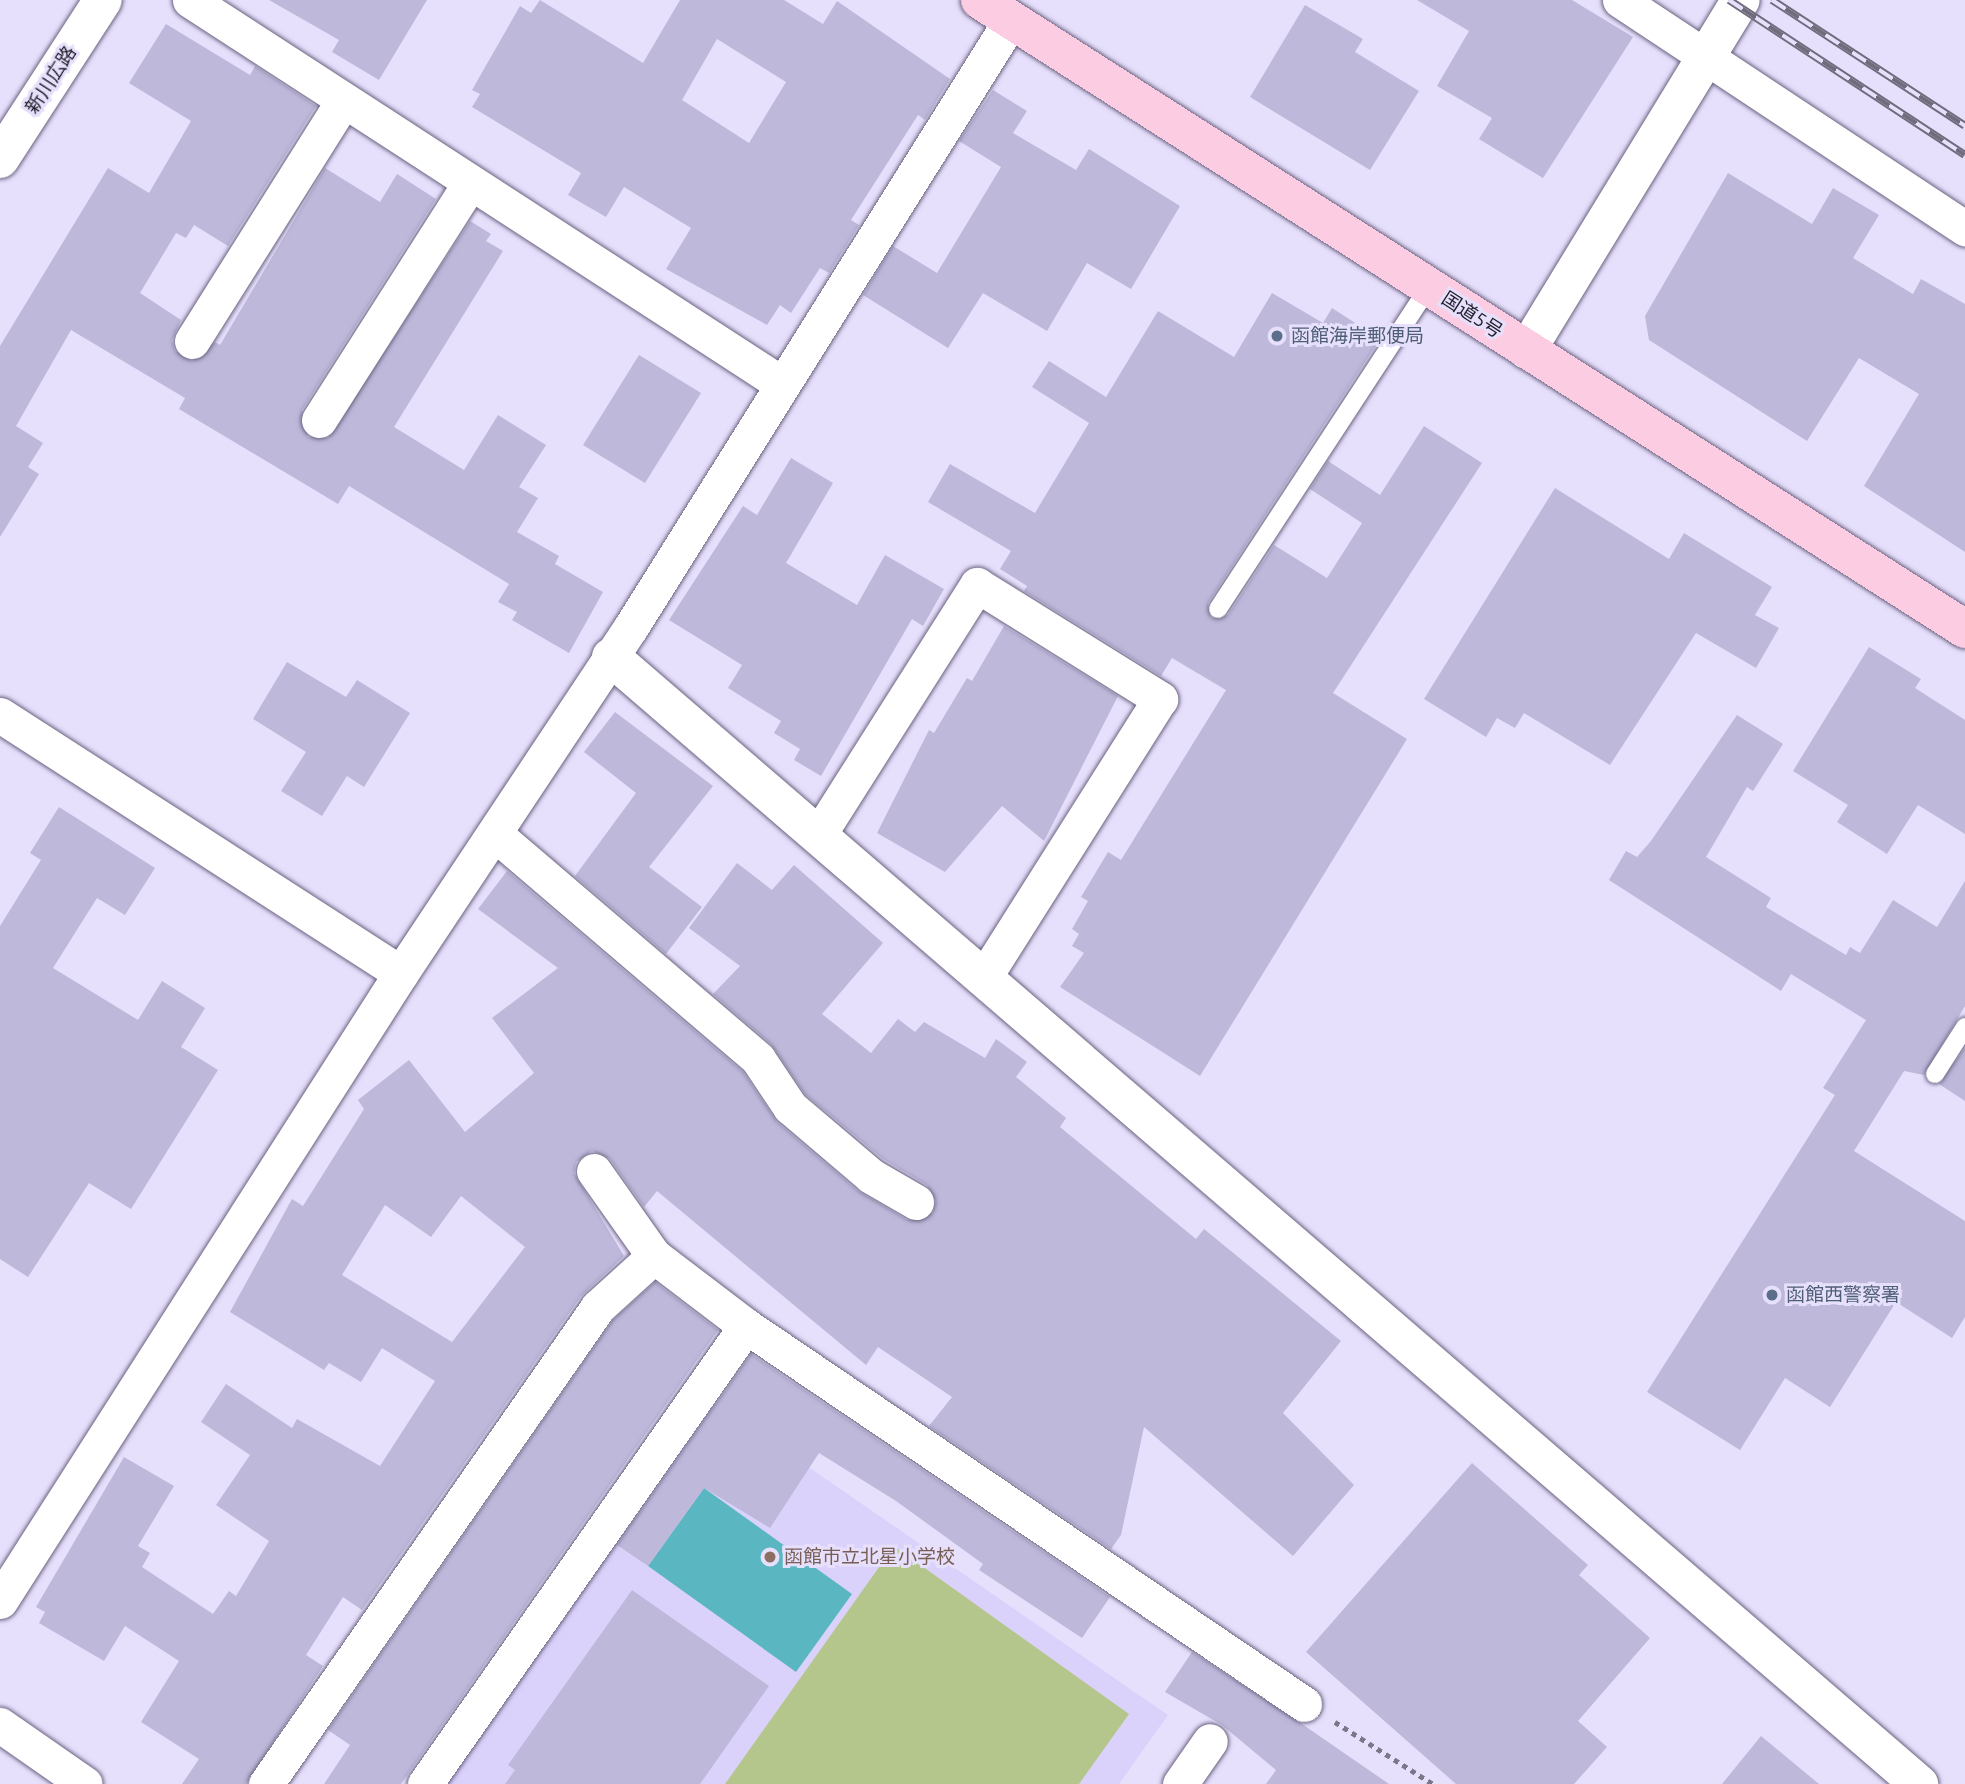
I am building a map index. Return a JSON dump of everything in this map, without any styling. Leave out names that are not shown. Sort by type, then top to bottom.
[{"type":"highway","name":"国道5号","points":[[996,10],[1965,629]]},
{"type":"street","name":"新川広路","points":[[0,159],[103,0]]},
{"type":"street","points":[[190,0],[782,384]]},
{"type":"street","points":[[1620,0],[1965,228]]},
{"type":"street","points":[[1527,350],[1741,0]]},
{"type":"street","points":[[5,1581],[401,973],[611,657],[782,384],[996,10]]},
{"type":"street","points":[[192,341],[343,101]]},
{"type":"street","points":[[319,420],[470,183]]},
{"type":"street","points":[[819,834],[977,585],[1160,699],[984,977]]},
{"type":"street","points":[[611,657],[1919,1784]]},
{"type":"street","points":[[0,715],[401,973]]},
{"type":"street","points":[[495,834],[758,1059],[790,1107],[872,1176],[916,1202]]},
{"type":"street","points":[[594,1171],[654,1256],[746,1326],[1304,1704]]},
{"type":"street","points":[[266,1784],[598,1307],[654,1256]]},
{"type":"street","points":[[425,1784],[746,1326]]},
{"type":"street","points":[[0,1725],[85,1784]]},
{"type":"street","points":[[1180,1784],[1210,1741]]},
{"type":"lane","points":[[1218,609],[1429,287]]},
{"type":"lane","points":[[1935,1074],[1965,1027]]},
{"type":"path","points":[[1304,1704],[1433,1784]]},
{"type":"shaded area","name":"函館市立北星小学校","points":[[710,1399],[1168,1715],[1119,1784],[445,1784]]},
{"type":"shaded area","points":[[704,1488],[852,1594],[796,1672],[648,1566]]},
{"type":"shaded area","points":[[894,1546],[1129,1714],[1079,1784],[725,1784]]},
{"type":"building","points":[[269,0],[427,0],[379,80],[332,52],[339,40]]},
{"type":"building","points":[[540,0],[643,63],[680,0],[784,0],[823,24],[837,1],[950,79],[925,120],[918,115],[851,220],[859,225],[829,273],[820,268],[791,313],[780,305],[767,325],[666,269],[691,228],[624,187],[606,217],[568,195],[581,173],[472,107],[480,94],[472,90],[520,6],[531,13]],"holes":[[[717,39],[786,82],[749,143],[682,100]]]},
{"type":"building","points":[[1417,0],[1572,0],[1633,37],[1543,178],[1479,139],[1492,118],[1437,86],[1469,31]]},
{"type":"building","points":[[1305,5],[1363,39],[1355,52],[1419,91],[1370,170],[1250,97]]},
{"type":"building","points":[[166,24],[250,75],[255,66],[316,106],[228,246],[194,225],[186,238],[176,233],[140,293],[181,320],[172,340],[175,351],[192,361],[215,342],[220,345],[325,168],[380,202],[397,174],[436,199],[302,410],[308,437],[328,438],[470,221],[491,234],[486,241],[503,251],[394,427],[464,470],[498,415],[546,445],[519,487],[538,498],[517,532],[559,556],[555,564],[603,592],[569,653],[512,620],[517,612],[498,602],[509,584],[349,486],[338,504],[179,409],[185,398],[71,330],[16,426],[43,443],[28,467],[39,474],[0,537],[0,346],[108,168],[149,193],[191,121],[129,83]]},
{"type":"building","points":[[993,90],[1027,111],[1013,133],[1076,170],[1089,149],[1180,206],[1131,289],[1087,263],[1047,331],[983,293],[948,348],[863,295],[893,246],[937,273],[1001,167],[959,141]]},
{"type":"building","points":[[1728,173],[1812,224],[1833,188],[1879,215],[1853,258],[1913,294],[1921,279],[1965,304],[1965,552],[1864,486],[1919,394],[1859,358],[1807,441],[1649,340],[1645,316]]},
{"type":"building","points":[[1272,293],[1323,323],[1332,308],[1380,339],[1208,603],[1211,618],[1228,615],[1274,545],[1327,578],[1362,523],[1310,489],[1328,461],[1380,495],[1424,426],[1482,463],[1333,693],[1407,739],[1200,1076],[1060,987],[1084,953],[1072,946],[1079,934],[1072,929],[1088,901],[1081,897],[1108,852],[1121,860],[1226,690],[1172,658],[1161,676],[1024,591],[1027,586],[1000,569],[1011,551],[928,502],[950,464],[1035,513],[1089,423],[1032,387],[1049,361],[1106,397],[1158,311],[1234,357]]},
{"type":"building","points":[[639,355],[701,393],[645,483],[583,445]]},
{"type":"building","points":[[791,458],[833,483],[786,563],[857,605],[885,555],[944,589],[923,626],[912,619],[821,776],[794,760],[800,749],[774,733],[781,721],[728,688],[742,665],[669,620],[743,506],[757,515]]},
{"type":"building","points":[[1555,488],[1669,559],[1684,533],[1772,587],[1755,615],[1779,628],[1756,668],[1696,633],[1610,765],[1524,713],[1515,728],[1497,718],[1486,737],[1424,699]]},
{"type":"building","points":[[1004,626],[1118,696],[1044,841],[1002,806],[945,872],[877,833],[929,730],[934,733],[967,678],[972,681]]},
{"type":"building","points":[[1869,647],[1921,679],[1915,688],[1965,720],[1965,834],[1918,805],[1887,854],[1837,822],[1848,805],[1793,771]]},
{"type":"building","points":[[287,662],[346,697],[357,680],[410,713],[364,787],[347,776],[322,816],[281,791],[306,752],[253,719]]},
{"type":"building","points":[[615,712],[713,786],[649,867],[702,907],[666,954],[575,876],[636,793],[584,752]]},
{"type":"building","points":[[1737,715],[1783,744],[1753,791],[1747,787],[1706,857],[1771,898],[1766,907],[1846,955],[1850,947],[1860,953],[1893,900],[1937,927],[1965,881],[1965,1006],[1924,1075],[1904,1071],[1854,1151],[1965,1221],[1965,1317],[1952,1338],[1896,1302],[1830,1407],[1785,1378],[1740,1450],[1647,1392],[1835,1095],[1823,1088],[1866,1020],[1791,974],[1781,991],[1609,880],[1626,851],[1637,857],[1651,841]]},
{"type":"building","points":[[59,807],[155,868],[125,915],[97,898],[53,968],[138,1020],[162,981],[205,1008],[181,1047],[218,1070],[131,1209],[89,1183],[28,1277],[0,1259],[0,926],[41,860],[30,853]]},
{"type":"building","points":[[737,863],[772,890],[794,865],[883,943],[822,1014],[871,1053],[898,1019],[915,1032],[924,1022],[985,1058],[996,1039],[1027,1062],[1016,1077],[1066,1118],[1060,1127],[1196,1239],[1204,1229],[1341,1341],[1283,1413],[1354,1485],[1293,1556],[1144,1427],[1121,1535],[1111,1549],[929,1426],[952,1397],[878,1347],[866,1365],[657,1191],[644,1207],[610,1159],[592,1151],[576,1162],[574,1173],[624,1256],[581,1296],[362,1610],[343,1597],[306,1655],[323,1666],[246,1784],[182,1784],[199,1759],[141,1722],[179,1661],[125,1626],[104,1661],[39,1623],[45,1612],[36,1607],[124,1457],[174,1486],[138,1546],[150,1553],[142,1567],[213,1614],[229,1591],[236,1596],[269,1541],[216,1505],[250,1455],[201,1422],[226,1384],[292,1428],[297,1419],[380,1466],[435,1381],[382,1348],[361,1382],[329,1363],[324,1370],[230,1312],[292,1199],[303,1206],[364,1109],[358,1100],[409,1060],[465,1132],[534,1073],[492,1018],[558,968],[478,909],[507,871],[743,1072],[777,1122],[858,1191],[907,1220],[933,1213],[936,1201],[927,1185],[883,1159],[805,1094],[771,1044],[713,994],[740,966],[689,928]],"holes":[[[461,1196],[525,1247],[452,1342],[342,1275],[385,1205],[431,1237]]]},
{"type":"building","points":[[1965,1048],[1965,1101],[1939,1084]]},
{"type":"building","points":[[655,1282],[718,1330],[401,1784],[324,1784],[350,1745],[328,1730],[613,1320]]},
{"type":"building","points":[[751,1354],[1110,1597],[1082,1638],[979,1570],[983,1564],[896,1501],[819,1453],[770,1528],[704,1488],[648,1566],[617,1545]]},
{"type":"building","points":[[1472,1463],[1588,1565],[1579,1575],[1650,1638],[1578,1721],[1607,1747],[1574,1784],[1456,1784],[1306,1652]]},
{"type":"building","points":[[632,1590],[769,1686],[700,1784],[505,1784],[515,1770],[508,1765]]},
{"type":"building","points":[[1192,1652],[1389,1784],[1266,1784],[1276,1770],[1222,1725],[1165,1692]]},
{"type":"building","points":[[1761,1736],[1819,1784],[1722,1784]]},
{"type":"railway","points":[[1729,0],[1965,155]]},
{"type":"railway","points":[[1772,0],[1965,126]]},
{"type":"place","name":"函館海岸郵便局","points":[[1277,336]]},
{"type":"place","name":"函館西警察署","points":[[1772,1295]]},
{"type":"place","name":"函館市立北星小学校","points":[[770,1557]]}]
